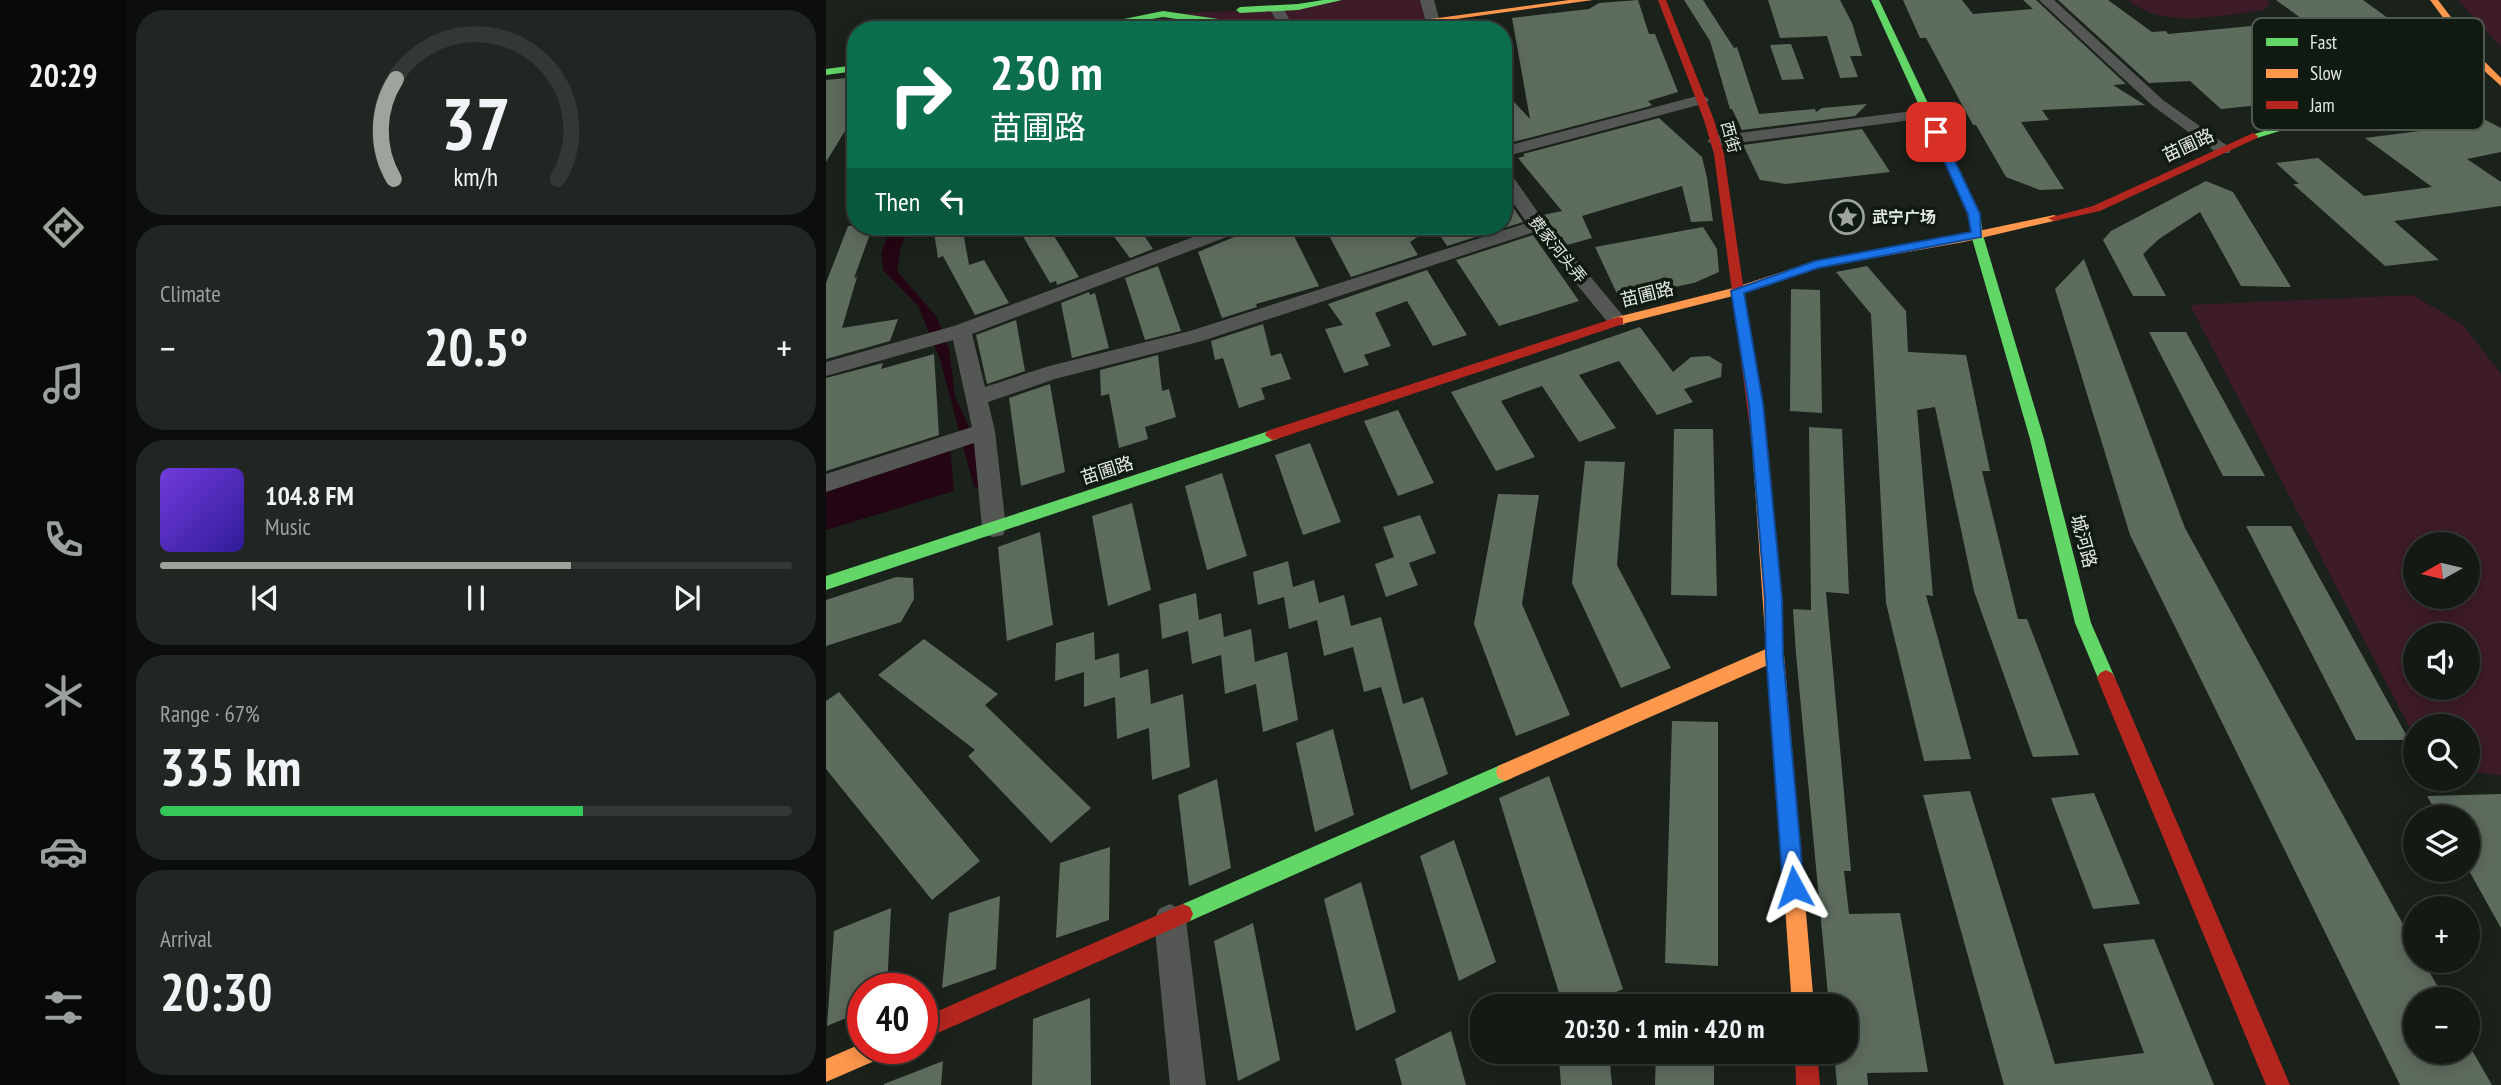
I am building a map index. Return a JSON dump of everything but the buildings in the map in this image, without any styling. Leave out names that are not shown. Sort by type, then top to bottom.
[{"type":"street","points":[[1108,21],[1162,7],[1278,9],[1338,0]]},
{"type":"street","points":[[1427,0],[1434,21]]},
{"type":"street","points":[[1460,21],[1589,0]]},
{"type":"street","name":"西街","points":[[1662,0],[1715,141],[1756,404],[1774,599],[1774,654],[1802,994]]},
{"type":"street","name":"城河路","points":[[1875,0],[1974,214],[1977,235],[2037,439],[2083,623],[2278,1085]]},
{"type":"street","points":[[2046,0],[2158,103],[2223,150]]},
{"type":"street","points":[[2434,0],[2448,18]]},
{"type":"street","points":[[1162,7],[1230,21]]},
{"type":"street","points":[[1278,9],[1284,21]]},
{"type":"street","points":[[2484,68],[2501,83]]},
{"type":"street","points":[[826,72],[847,69]]},
{"type":"street","points":[[1512,150],[1701,100]]},
{"type":"street","points":[[1715,141],[1928,114]]},
{"type":"street","name":"苗圃路","points":[[826,583],[1617,321],[1737,291],[1815,265],[1977,235],[2096,209],[2269,130]]},
{"type":"street","name":"费家河头弄","points":[[1512,188],[1538,225],[1617,321]]},
{"type":"street","points":[[1512,233],[1538,225]]},
{"type":"street","points":[[826,369],[961,331],[1215,235]]},
{"type":"street","points":[[976,398],[1049,373],[1195,336],[1507,235]]},
{"type":"street","points":[[961,331],[984,432],[994,528]]},
{"type":"street","points":[[826,483],[984,432]]},
{"type":"street","points":[[938,1022],[1774,654]]},
{"type":"street","points":[[1170,920],[1188,1085]]},
{"type":"street","points":[[826,1071],[847,1062]]},
{"type":"street","points":[[1807,1064],[1808,1085]]},
{"type":"shaded area","points":[[1338,0],[1427,0],[1434,20],[1213,21],[1163,14],[1277,9]]},
{"type":"shaded area","points":[[2128,0],[2267,0],[2270,3],[2264,10],[2212,17],[2175,18],[2142,9]]},
{"type":"shaded area","points":[[2458,0],[2501,0],[2501,47],[2484,28],[2484,18],[2474,18]]},
{"type":"shaded area","points":[[888,235],[906,235],[897,271],[936,316],[949,348],[955,397],[998,488],[974,487],[940,359],[918,306],[883,270],[881,253]]},
{"type":"shaded area","points":[[2413,295],[2463,325],[2501,374],[2501,775],[2480,773],[2480,714],[2403,715],[2190,305]]},
{"type":"shaded area","points":[[950,445],[954,491],[826,530],[826,487]]},
{"type":"traffic: fast","points":[[1240,10],[1298,7],[1338,0]]},
{"type":"traffic: fast","points":[[1875,0],[1974,213],[1977,235],[2037,439],[2083,623],[2106,678]]},
{"type":"traffic: fast","points":[[1124,21],[1163,14],[1212,21]]},
{"type":"traffic: fast","points":[[826,72],[847,69]]},
{"type":"traffic: fast","points":[[2253,136],[2273,130]]},
{"type":"traffic: fast","points":[[826,583],[1272,435]]},
{"type":"traffic: fast","points":[[1183,914],[1505,772]]},
{"type":"traffic: slow","points":[[1424,21],[1589,0]]},
{"type":"traffic: slow","points":[[2434,0],[2448,18]]},
{"type":"traffic: slow","points":[[2484,66],[2501,83]]},
{"type":"traffic: slow","points":[[1618,321],[1737,291],[1815,265],[1964,238],[2054,218]]},
{"type":"traffic: slow","points":[[1759,444],[1802,994]]},
{"type":"traffic: slow","points":[[1505,772],[1774,654]]},
{"type":"traffic: slow","points":[[826,1071],[847,1062]]},
{"type":"traffic: jam","points":[[1662,0],[1709,120],[1719,154],[1759,444]]},
{"type":"traffic: jam","points":[[2054,218],[2096,209],[2253,136]]},
{"type":"traffic: jam","points":[[1272,435],[1618,321]]},
{"type":"traffic: jam","points":[[2106,678],[2278,1085]]},
{"type":"traffic: jam","points":[[938,1022],[1183,914]]},
{"type":"traffic: jam","points":[[1807,1064],[1808,1085]]},
{"type":"place","name":"武宁广场","points":[[1847,217]]},
{"type":"route","points":[[1794,887],[1774,654],[1774,599],[1756,404],[1737,291],[1815,265],[1977,235],[1974,214],[1936,132]]}]
